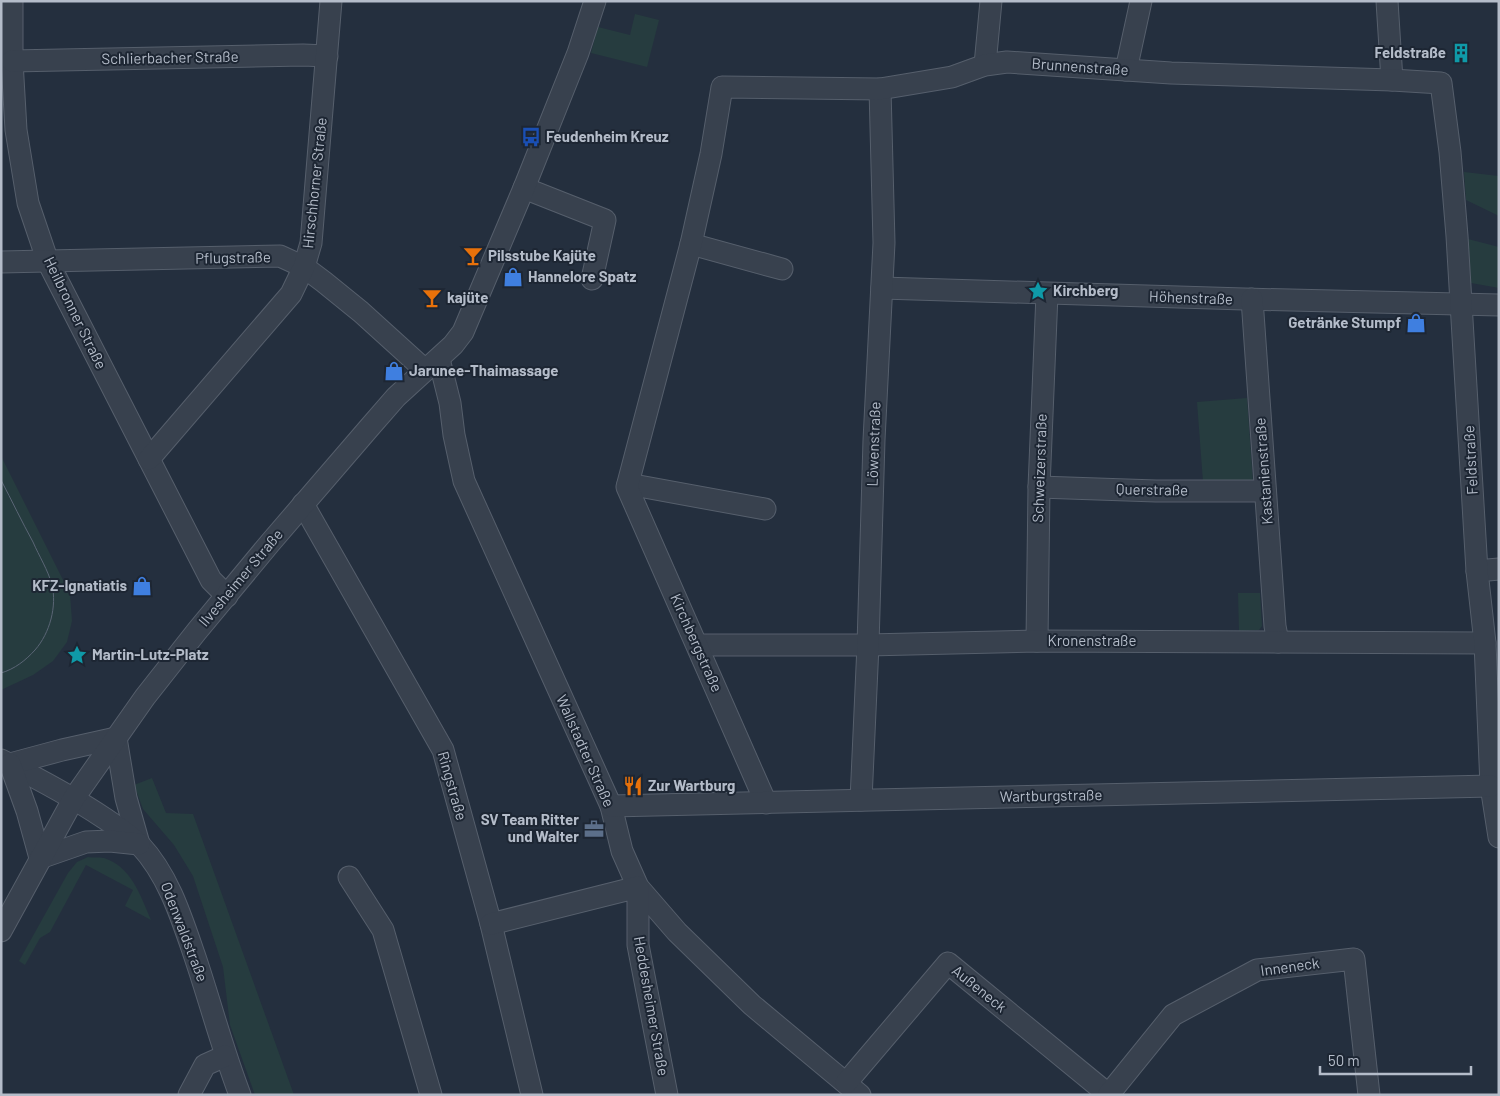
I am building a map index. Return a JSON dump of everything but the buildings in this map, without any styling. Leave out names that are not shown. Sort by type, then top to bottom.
[{"type":"street","name":"Heilbronner Straße","points":[[12,1],[12,61],[16,130],[28,203],[48,262],[211,580],[228,596]]},
{"type":"street","name":"Hirschhorner Straße","points":[[149,459],[290,294],[304,267],[311,243],[331,1]]},
{"type":"street","name":"Ilvesheimer Straße","points":[[1,931],[74,798],[153,686],[303,504],[396,397],[453,345],[463,332],[524,188],[578,53],[595,1]]},
{"type":"street","points":[[986,65],[991,1]]},
{"type":"street","points":[[1126,70],[1141,1]]},
{"type":"street","points":[[1387,1],[1392,80]]},
{"type":"street","name":"Schlierbacher Straße","points":[[12,61],[293,55],[327,56]]},
{"type":"street","name":"Brunnenstraße","points":[[691,244],[711,154],[722,86],[880,89],[952,77],[986,65],[1007,62],[1171,74],[1441,83]]},
{"type":"street","name":"Feldstraße","points":[[1441,83],[1450,152],[1462,305],[1477,571],[1485,643],[1491,786],[1499,837]]},
{"type":"street","name":"Löwenstraße","points":[[861,800],[874,440],[884,243],[880,89]]},
{"type":"street","points":[[524,188],[604,220],[592,279]]},
{"type":"street","points":[[765,509],[628,484],[691,244],[782,269]]},
{"type":"street","name":"Pflugstraße","points":[[1,262],[280,256],[304,267],[432,364]]},
{"type":"street","name":"Höhenstraße","points":[[882,288],[1499,305]]},
{"type":"street","name":"Schweizerstraße","points":[[1037,641],[1039,487],[1047,294]]},
{"type":"street","name":"Kastanienstraße","points":[[1252,299],[1274,626],[1278,642]]},
{"type":"street","name":"Wallstadter Straße","points":[[432,364],[450,403],[454,435],[464,481],[611,806],[622,850],[638,887],[677,932],[752,1005],[853,1089]]},
{"type":"street","name":"Kirchbergstraße","points":[[628,484],[627,487],[766,803]]},
{"type":"street","name":"Querstraße","points":[[1039,487],[1265,491]]},
{"type":"street","name":"Ringstraße","points":[[303,504],[444,750],[491,924],[532,1095]]},
{"type":"street","points":[[1477,571],[1499,569]]},
{"type":"street","name":"Kronenstraße","points":[[698,645],[868,645],[1037,641],[1485,643]]},
{"type":"street","points":[[116,738],[126,798],[139,844],[110,841],[86,842],[40,858],[27,811],[5,762],[116,738]]},
{"type":"street","name":"Odenwaldstraße","points":[[5,762],[74,798],[115,825],[139,844],[154,862],[170,889],[181,916],[225,1056],[240,1095]]},
{"type":"street","name":"Wartburgstraße","points":[[611,806],[1491,786]]},
{"type":"street","points":[[348,877],[383,930],[431,1095]]},
{"type":"street","points":[[491,924],[638,887]]},
{"type":"street","name":"Heddesheimer Straße","points":[[638,887],[638,944],[667,1095]]},
{"type":"street","name":"Inneneck","points":[[1109,1095],[1173,1015],[1257,970],[1354,959],[1369,1095]]},
{"type":"street","name":"Außeneck","points":[[853,1089],[948,963],[1109,1095]]},
{"type":"street","points":[[189,1095],[206,1065],[225,1056]]},
{"type":"green space","points":[[635,14],[659,20],[647,67],[591,53],[598,27],[630,35]]},
{"type":"green space","points":[[1464,172],[1499,176],[1499,216],[1466,200]]},
{"type":"green space","points":[[1468,239],[1499,247],[1499,288],[1471,283]]},
{"type":"green space","points":[[1247,398],[1253,483],[1203,482],[1197,402]]},
{"type":"green space","points":[[1,456],[70,594],[72,621],[67,642],[53,661],[33,675],[1,690]]},
{"type":"green space","points":[[1238,593],[1260,593],[1262,626],[1259,630],[1239,631]]},
{"type":"green space","points":[[152,778],[166,813],[193,814],[294,1095],[255,1095],[230,1025],[223,967],[193,876],[174,845],[143,809],[134,785]]},
{"type":"green space","points":[[88,857],[104,858],[122,868],[134,884],[151,920],[125,906],[133,890],[86,865],[50,932],[40,938],[25,965],[19,961],[68,873],[77,862]]},
{"type":"tram line","points":[[1,480],[48,574],[52,585],[54,602],[45,636],[32,654],[20,664],[1,673]]},
{"type":"place","name":"Feldstraße","points":[[1461,53]]},
{"type":"place","name":"Feudenheim Kreuz","points":[[531,137]]},
{"type":"place","name":"Pilsstube Kajüte","points":[[473,256]]},
{"type":"place","name":"Hannelore Spatz","points":[[513,277]]},
{"type":"place","name":"Kirchberg","points":[[1038,291]]},
{"type":"place","name":"kajüte","points":[[432,298]]},
{"type":"place","name":"Getränke Stumpf","points":[[1416,323]]},
{"type":"place","name":"Jarunee-Thaimassage","points":[[394,371]]},
{"type":"place","name":"KFZ-Ignatiatis","points":[[142,586]]},
{"type":"place","name":"Martin-Lutz-Platz","points":[[77,655]]},
{"type":"place","name":"Zur Wartburg","points":[[633,786]]},
{"type":"place","name":"SV Team Ritter und Walter","points":[[594,829]]}]
